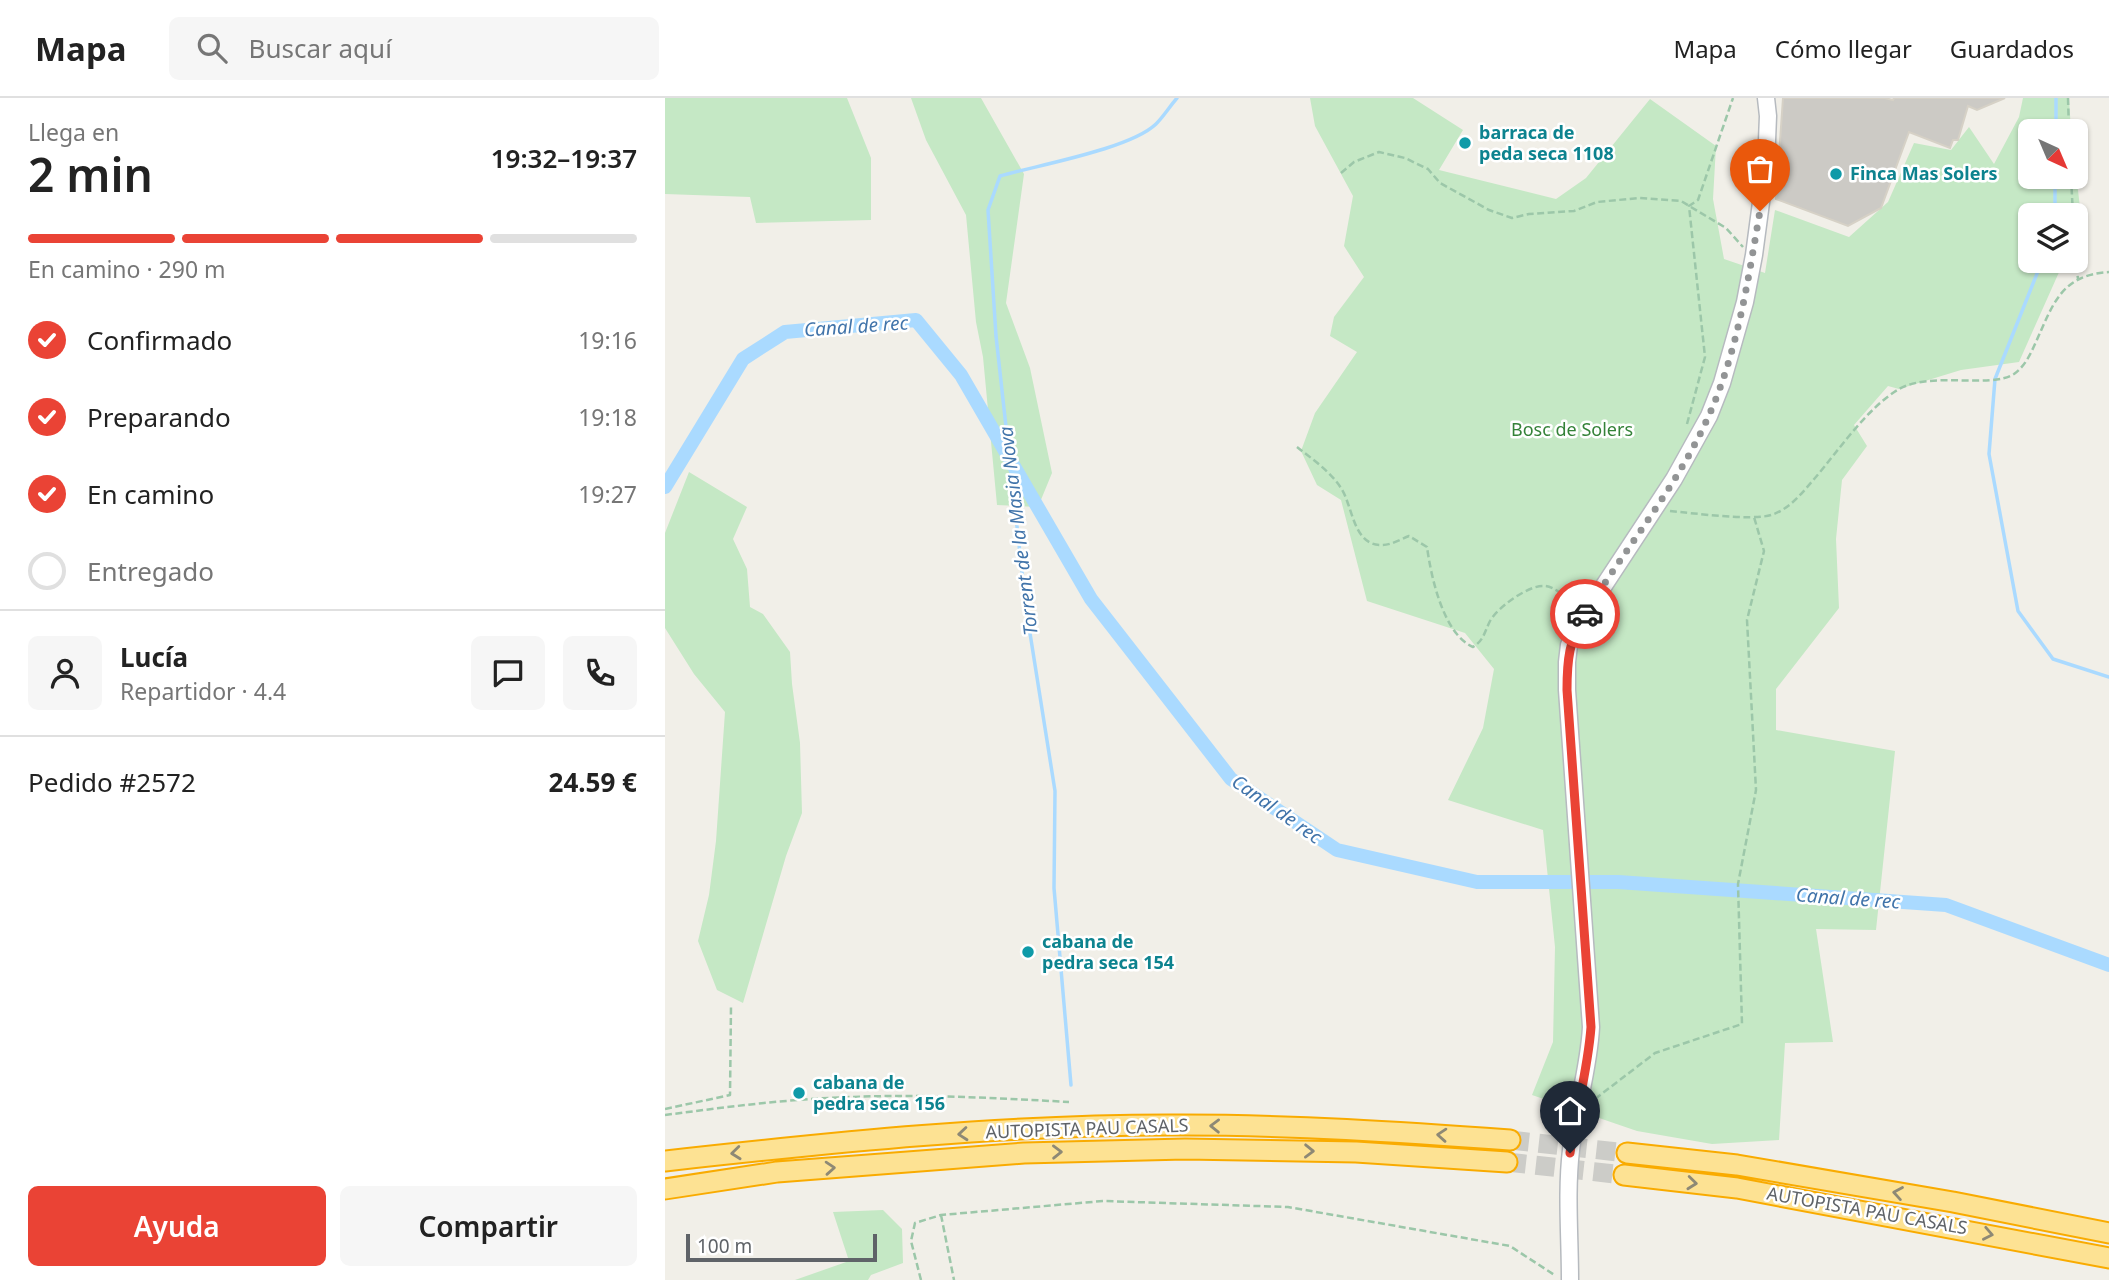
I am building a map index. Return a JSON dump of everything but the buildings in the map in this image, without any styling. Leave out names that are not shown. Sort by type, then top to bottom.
[{"type":"highway","name":"AUTOPISTA PAU CASALS","points":[[665,1161],[772,1149],[1024,1129],[1181,1125],[1354,1129],[1510,1140]]},
{"type":"highway","name":"AUTOPISTA PAU CASALS","points":[[665,1189],[777,1172],[1024,1153],[1185,1149],[1356,1152],[1507,1162]]},
{"type":"highway","name":"AUTOPISTA PAU CASALS","points":[[1627,1153],[1737,1165],[1953,1202],[2109,1233]]},
{"type":"highway","name":"AUTOPISTA PAU CASALS","points":[[1624,1175],[1737,1188],[2109,1258]]},
{"type":"street","points":[[1570,1280],[1570,1153],[1585,1076],[1591,1027],[1567,662],[1569,645],[1585,614],[1654,510],[1709,416],[1722,383],[1745,302],[1754,255],[1766,165],[1766,98]]},
{"type":"path","points":[[1689,206],[1698,200],[1733,98]]},
{"type":"path","points":[[2068,98],[2069,119]]},
{"type":"path","points":[[1341,173],[1355,162],[1379,152],[1405,158],[1428,169],[1440,183],[1489,210],[1512,218],[1574,211],[1597,202],[1639,198],[1681,201],[1726,228],[1754,255]]},
{"type":"path","points":[[1685,432],[1705,357],[1689,206]]},
{"type":"path","points":[[1654,510],[1754,517],[1770,516],[1793,504],[1878,404],[1911,384],[1995,379],[2013,374],[2028,359],[2057,297],[2070,284],[2090,273],[2109,272]]},
{"type":"path","points":[[2077,273],[2078,279]]},
{"type":"path","points":[[1297,447],[1327,472],[1341,488],[1358,531],[1364,538],[1383,545],[1409,536],[1427,547],[1441,608],[1464,644],[1472,647],[1482,642],[1491,619],[1506,603],[1543,586],[1557,590],[1585,614]]},
{"type":"path","points":[[1595,1099],[1655,1053],[1742,1024],[1738,884],[1756,790],[1747,620],[1764,551],[1754,517]]},
{"type":"path","points":[[665,1109],[730,1095],[731,1006]]},
{"type":"path","points":[[665,1115],[757,1103],[849,1097],[909,1096],[1069,1102]]},
{"type":"path","points":[[921,1280],[911,1241],[915,1223],[941,1215],[1103,1201],[1288,1207],[1510,1245],[1562,1280]]},
{"type":"path","points":[[941,1215],[954,1280]]},
{"type":"green space","points":[[665,98],[847,98],[871,158],[871,220],[756,223],[750,197],[665,194]]},
{"type":"green space","points":[[911,98],[981,98],[1024,174],[1006,303],[1030,368],[1052,473],[1038,507],[997,505],[966,215],[926,140]]},
{"type":"green space","name":"Bosc de Solers","points":[[1310,98],[1413,98],[1463,130],[1439,170],[1556,199],[1586,178],[1650,99],[1716,146],[1713,199],[1724,259],[1765,273],[1775,210],[1849,237],[1888,202],[1914,143],[1951,150],[1969,127],[1994,164],[2019,117],[2023,98],[2069,98],[2070,119],[2018,119],[2018,189],[2078,189],[2079,203],[2018,203],[2018,273],[2059,273],[2019,362],[1961,370],[1899,389],[1888,386],[1854,425],[1867,446],[1842,480],[1836,539],[1839,608],[1776,689],[1776,730],[1895,751],[1876,930],[1816,929],[1833,1042],[1785,1043],[1779,1140],[1712,1144],[1637,1131],[1532,1095],[1553,1042],[1555,947],[1543,830],[1448,800],[1483,728],[1494,669],[1465,633],[1367,601],[1341,500],[1317,485],[1301,451],[1315,413],[1357,352],[1330,336],[1334,317],[1364,277],[1344,246],[1353,196],[1315,126]]},
{"type":"green space","points":[[689,472],[747,507],[733,539],[747,569],[750,607],[763,614],[790,652],[800,743],[802,813],[786,856],[743,1003],[717,990],[698,941],[709,895],[716,841],[725,712],[694,674],[665,628],[665,533]]},
{"type":"green space","points":[[883,1210],[902,1229],[903,1263],[871,1275],[868,1280],[795,1280],[849,1261],[833,1212]]},
{"type":"waterway","name":"Torrent de la Masia Nova","points":[[1071,1085],[1054,888],[1055,791],[1026,608],[996,336],[988,210],[1000,176],[1126,141],[1156,124],[1177,98]]},
{"type":"waterway","points":[[2056,98],[2056,119]]},
{"type":"waterway","points":[[2055,189],[2055,203]]},
{"type":"waterway","points":[[2037,273],[1995,379],[1989,454],[2018,611],[2053,659],[2109,677]]},
{"type":"waterway","name":"Canal de rec","points":[[665,487],[743,359],[785,332],[916,320],[961,375],[1091,599],[1231,779],[1337,850],[1477,882],[1618,882],[1946,905],[2109,965]]},
{"type":"tunnel","points":[[1510,1140],[1627,1153]]},
{"type":"tunnel","points":[[1507,1162],[1624,1175]]},
{"type":"way so far","points":[[1585,614],[1664,495],[1709,416],[1740,323],[1760,211]]},
{"type":"place","name":"barraca de peda seca 1108","points":[[1465,143]]},
{"type":"place","name":"Finca Mas Solers","points":[[1836,174]]},
{"type":"place","name":"cabana de pedra seca 154","points":[[1028,952]]},
{"type":"place","name":"cabana de pedra seca 156","points":[[799,1093]]},
{"type":"route","points":[[1570,1153],[1585,1076],[1591,1027],[1567,690],[1569,645],[1585,614]]}]
